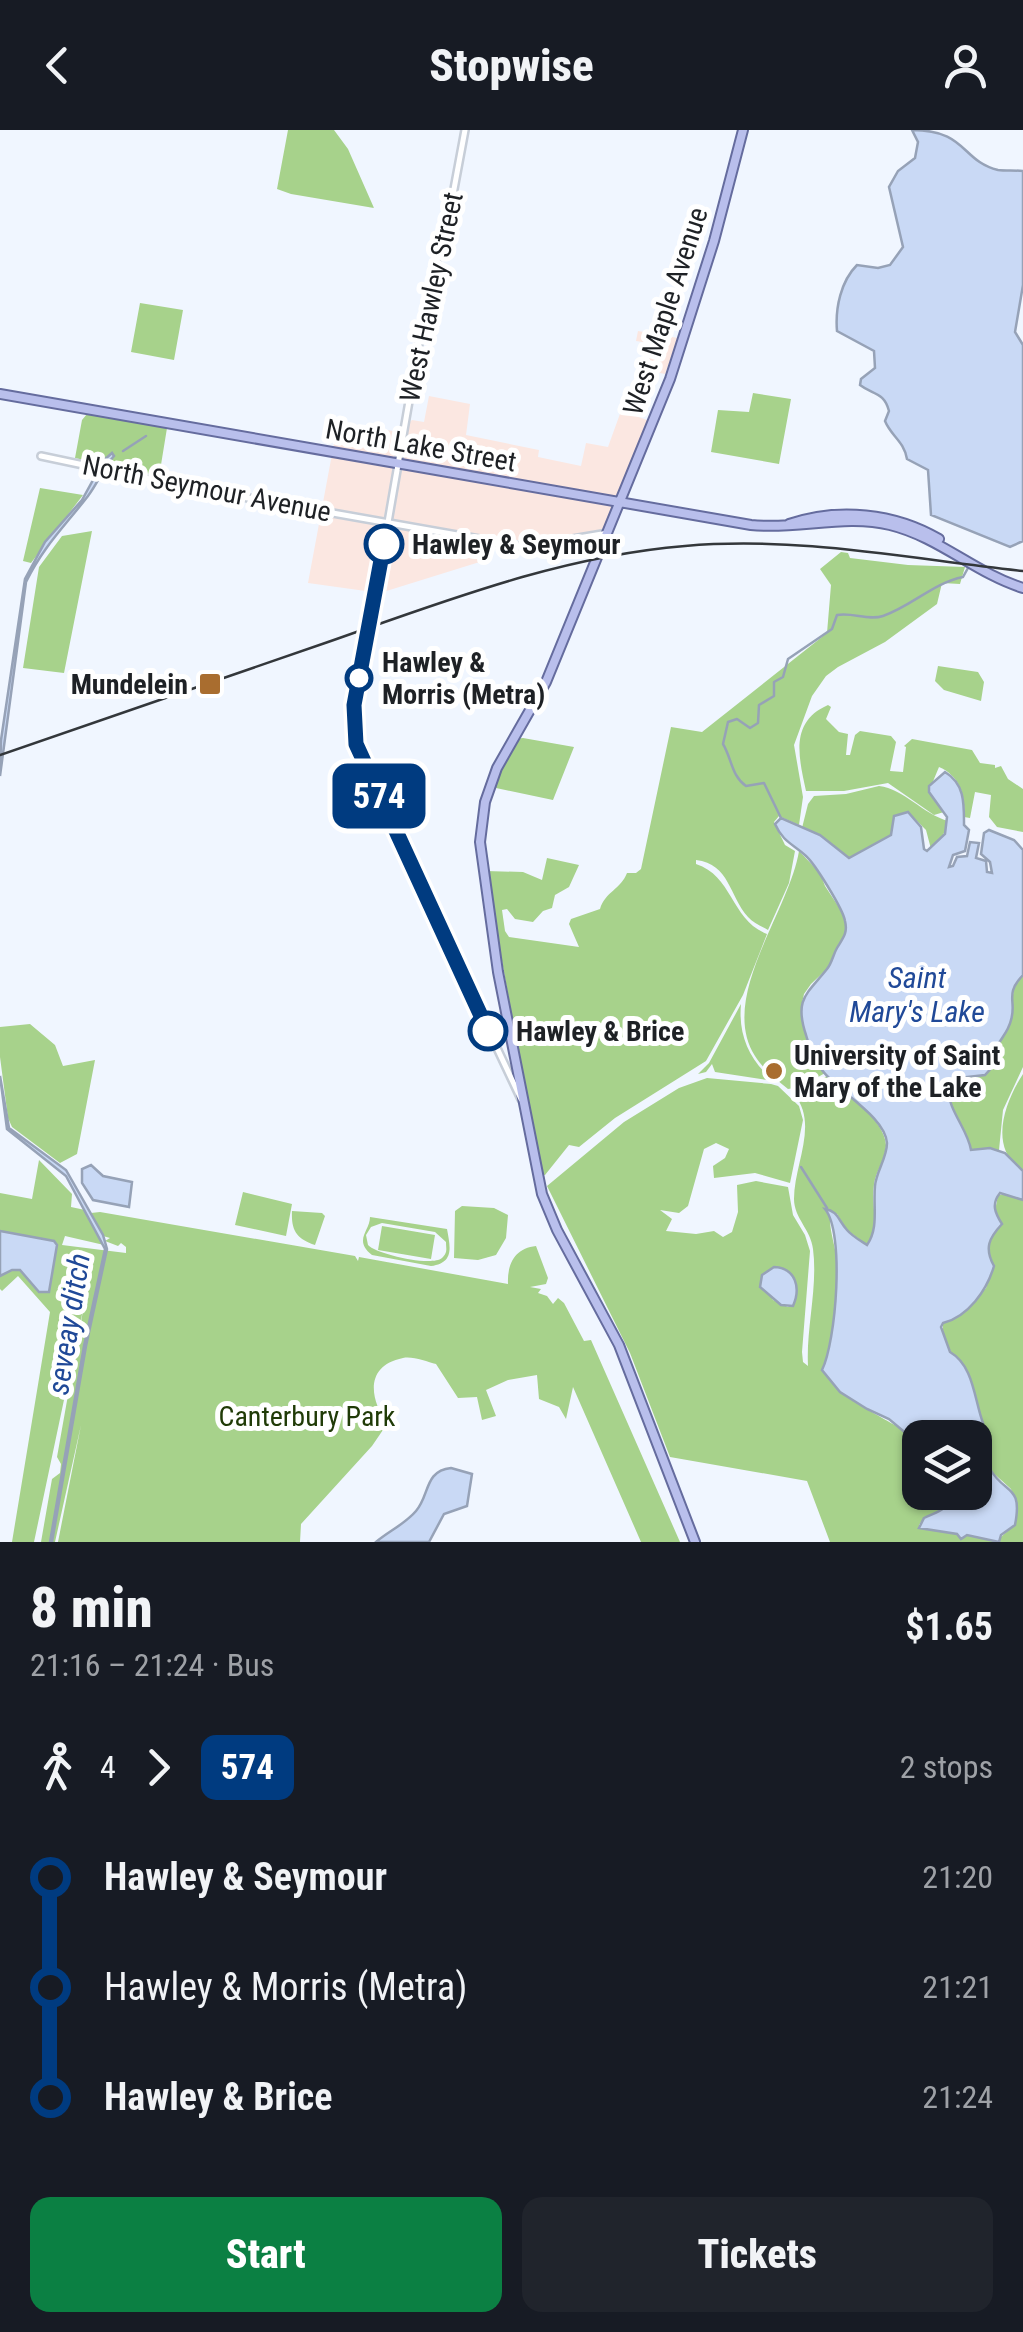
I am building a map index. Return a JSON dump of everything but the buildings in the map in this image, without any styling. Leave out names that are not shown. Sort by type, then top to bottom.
[{"type":"main road","name":"West Maple Avenue","points":[[695,1542],[616,1340],[549,1213],[538,1181],[481,860],[481,822],[496,768],[542,691],[622,503],[692,312],[744,130]]},
{"type":"main road","name":"North Lake Street","points":[[0,394],[751,525],[856,521],[897,527],[930,540],[988,574],[1023,585]]},
{"type":"street","name":"West Hawley Street","points":[[464,130],[446,232],[429,286],[354,705],[356,744],[523,1101]]},
{"type":"street","name":"North Seymour Avenue","points":[[41,456],[197,489],[525,547],[608,533]]},
{"type":"shaded area","points":[[638,331],[678,338],[665,374],[645,370],[655,344],[636,341]]},
{"type":"shaded area","points":[[429,396],[470,404],[466,435],[539,450],[538,457],[581,466],[586,443],[608,447],[621,411],[650,421],[605,529],[536,543],[499,537],[486,560],[380,593],[308,583],[338,422],[399,432],[412,420],[424,422]]},
{"type":"green space","points":[[288,130],[334,130],[348,149],[374,208],[277,189]]},
{"type":"green space","points":[[140,303],[183,310],[174,360],[131,352]]},
{"type":"green space","points":[[753,393],[791,399],[779,464],[711,452],[718,410],[749,412]]},
{"type":"green space","points":[[87,414],[167,428],[159,477],[75,458],[82,420]]},
{"type":"green space","points":[[40,488],[83,495],[31,563],[23,561]]},
{"type":"green space","points":[[92,531],[64,673],[23,668],[39,567],[62,536]]},
{"type":"green space","points":[[841,552],[848,553],[850,558],[965,567],[960,584],[942,583],[937,604],[885,642],[838,667],[812,696],[794,745],[803,797],[799,825],[779,816],[774,822],[785,845],[795,851],[789,883],[768,930],[748,917],[716,868],[696,860],[696,864],[718,878],[746,919],[767,934],[743,995],[706,1061],[615,1118],[579,1147],[569,1145],[545,1175],[540,1174],[486,871],[523,872],[542,880],[547,858],[579,865],[569,887],[555,895],[552,908],[533,922],[515,919],[507,909],[502,910],[509,937],[579,947],[569,924],[571,919],[600,909],[627,873],[641,869],[671,727],[702,732],[827,633],[831,585],[820,569]]},
{"type":"green space","points":[[938,666],[978,672],[984,682],[981,701],[944,690],[935,681]]},
{"type":"green space","points":[[831,707],[826,719],[839,732],[848,734],[846,755],[850,755],[855,735],[860,731],[891,736],[896,742],[890,771],[903,772],[904,746],[912,739],[972,750],[980,763],[1001,766],[1008,779],[1023,789],[1023,832],[997,827],[989,817],[991,795],[975,792],[970,818],[964,817],[960,788],[939,767],[929,791],[944,812],[934,815],[888,783],[844,791],[806,791],[800,754],[802,731],[816,712]]},
{"type":"green space","points":[[514,739],[574,747],[553,800],[496,788],[493,784]]},
{"type":"green space","points":[[879,786],[948,821],[931,849],[926,830],[908,812],[894,816],[891,835],[849,858],[820,835],[802,828],[814,796]]},
{"type":"green space","points":[[799,851],[820,873],[844,915],[846,934],[829,967],[804,994],[801,1008],[806,1037],[825,1073],[801,1087],[788,1089],[755,1056],[746,1033],[745,1008],[759,955],[793,875]]},
{"type":"green space","points":[[1023,975],[1023,1067],[1003,1110],[999,1150],[974,1151],[948,1097],[948,1088],[958,1078],[985,1075],[1010,1021],[1013,993]]},
{"type":"green space","points":[[741,1004],[747,1047],[774,1081],[715,1072],[712,1064],[706,1072],[698,1074],[709,1063]]},
{"type":"green space","points":[[30,1024],[55,1045],[63,1066],[95,1060],[77,1154],[60,1163],[12,1127],[8,1118],[0,1027]]},
{"type":"green space","points":[[1023,1074],[1023,1171],[1006,1151],[1003,1125],[1010,1098]]},
{"type":"green space","points":[[828,1075],[864,1108],[884,1137],[885,1151],[874,1184],[873,1231],[867,1245],[847,1230],[837,1214],[830,1215],[837,1263],[837,1301],[831,1346],[823,1366],[847,1397],[902,1429],[902,1510],[940,1510],[919,1525],[1000,1538],[1014,1525],[1017,1515],[1011,1489],[992,1472],[992,1420],[982,1420],[967,1375],[948,1347],[943,1323],[960,1316],[986,1288],[994,1266],[988,1249],[998,1195],[1011,1194],[1023,1200],[1023,1542],[830,1542],[807,1481],[670,1457],[630,1353],[547,1186],[624,1122],[679,1088],[707,1078],[778,1086],[799,1106],[803,1120],[790,1183],[755,1173],[714,1178],[713,1166],[725,1158],[729,1149],[716,1143],[704,1149],[688,1206],[679,1213],[660,1210],[672,1219],[666,1231],[714,1231],[723,1237],[732,1232],[738,1212],[737,1185],[756,1181],[788,1187],[793,1215],[810,1251],[802,1352],[803,1362],[808,1366],[813,1249],[794,1199],[805,1118],[794,1094],[802,1093]],"holes":[[[770,1272],[797,1289],[795,1303],[788,1307],[773,1300],[762,1276]]]},
{"type":"green space","name":"Canterbury Park","points":[[39,1160],[72,1194],[71,1207],[85,1210],[104,1245],[65,1236],[62,1245],[126,1253],[121,1243],[118,1246],[105,1241],[110,1238],[103,1236],[91,1213],[100,1212],[355,1256],[358,1261],[359,1257],[508,1284],[514,1258],[536,1246],[548,1278],[546,1284],[530,1287],[541,1289],[538,1293],[553,1304],[558,1298],[564,1303],[584,1341],[591,1340],[680,1542],[641,1542],[573,1387],[566,1419],[559,1407],[539,1399],[537,1375],[508,1380],[486,1390],[496,1416],[482,1420],[477,1397],[458,1398],[436,1364],[407,1358],[390,1362],[376,1376],[374,1394],[387,1424],[301,1524],[300,1542],[58,1542],[81,1425],[55,1542],[41,1542],[52,1479],[60,1473],[57,1457],[84,1305],[34,1542],[12,1542],[50,1312],[18,1276],[0,1289],[0,1193],[32,1199]]},
{"type":"green space","points":[[243,1192],[292,1204],[286,1236],[235,1225]]},
{"type":"green space","points":[[462,1206],[494,1208],[508,1215],[506,1238],[496,1255],[478,1260],[454,1258],[455,1211]]},
{"type":"green space","points":[[292,1211],[325,1216],[315,1245],[296,1233]]},
{"type":"green space","points":[[370,1217],[447,1229],[447,1257],[431,1266],[372,1255],[363,1240]],"holes":[[[382,1223],[435,1232],[446,1242],[446,1252],[442,1258],[427,1261],[373,1249],[366,1235],[371,1227]]]},
{"type":"green space","points":[[382,1226],[435,1235],[431,1259],[378,1250]]},
{"type":"water","points":[[912,130],[930,131],[954,140],[986,166],[1023,171],[1023,285],[1015,332],[1023,345],[1023,541],[1010,547],[931,515],[928,470],[907,459],[885,421],[889,411],[884,400],[860,385],[861,379],[875,368],[874,351],[837,331],[840,295],[851,271],[857,265],[890,265],[903,247],[889,187],[898,171],[915,158],[918,142]]},
{"type":"water","points":[[112,453],[114,456],[92,491],[26,582],[0,776],[1,740],[25,579],[45,542],[82,500]]},
{"type":"water","name":"Saint Mary's Lake","points":[[945,772],[960,789],[964,825],[969,830],[965,851],[953,855],[949,867],[957,857],[967,856],[970,842],[979,843],[976,858],[986,861],[987,872],[992,873],[990,862],[981,854],[984,833],[989,830],[1014,840],[1023,850],[1023,975],[1012,993],[1011,1020],[995,1051],[995,1064],[985,1075],[959,1078],[948,1088],[971,1150],[990,1148],[1005,1153],[1023,1171],[1023,1200],[1000,1193],[995,1205],[1002,1224],[989,1244],[994,1266],[987,1284],[968,1309],[941,1327],[950,1352],[964,1366],[972,1384],[982,1420],[902,1420],[902,1430],[840,1392],[822,1370],[831,1336],[837,1263],[831,1222],[825,1209],[867,1245],[874,1224],[876,1181],[887,1143],[870,1114],[822,1070],[809,1044],[802,1005],[830,964],[846,925],[816,868],[775,824],[781,818],[820,835],[849,858],[891,835],[894,816],[908,812],[921,827],[927,851],[945,834],[947,817],[929,792],[929,786]]},
{"type":"water","points":[[0,1076],[9,1128],[66,1170],[107,1249],[52,1542],[84,1346],[105,1249],[66,1176],[7,1129]]},
{"type":"water","points":[[91,1165],[103,1176],[132,1182],[129,1207],[93,1200],[82,1183],[82,1169]]},
{"type":"water","points":[[0,1231],[54,1241],[57,1245],[49,1292],[39,1292],[20,1270],[0,1276]]},
{"type":"water","points":[[774,1267],[787,1271],[795,1280],[793,1306],[781,1305],[760,1287],[762,1275]]},
{"type":"water","points":[[451,1468],[472,1474],[467,1506],[444,1514],[429,1542],[376,1542],[416,1511],[436,1474]]},
{"type":"water","name":"Saint Mary's Lake","points":[[992,1471],[1017,1503],[1015,1525],[1001,1535],[999,1542],[967,1535],[961,1539],[957,1534],[919,1528],[924,1518],[938,1512],[992,1510]]},
{"type":"waterway","points":[[123,451],[146,436]]},
{"type":"waterway","points":[[781,818],[764,783],[746,786],[735,772],[723,744],[728,722],[737,719],[750,728],[758,723],[759,705],[774,696],[774,682],[783,677],[788,659],[832,629],[837,615],[883,616],[963,577],[968,568]]},
{"type":"waterway","points":[[801,1167],[827,1208]]},
{"type":"railway","points":[[0,755],[460,596],[593,559],[685,546],[770,544],[855,550],[1023,571]]},
{"type":"bus line","name":"574","points":[[384,544],[354,705],[356,744],[488,1031]]},
{"type":"place","name":"Hawley & Seymour","points":[[384,544]]},
{"type":"place","name":"Hawley & Morris (Metra)","points":[[359,678]]},
{"type":"place","name":"Mundelein","points":[[210,684]]},
{"type":"place","name":"Hawley & Brice","points":[[488,1031]]},
{"type":"place","name":"University of Saint Mary of the Lake","points":[[774,1071]]},
{"type":"water label","name":"seveay ditch","points":[[69,1324]]}]
